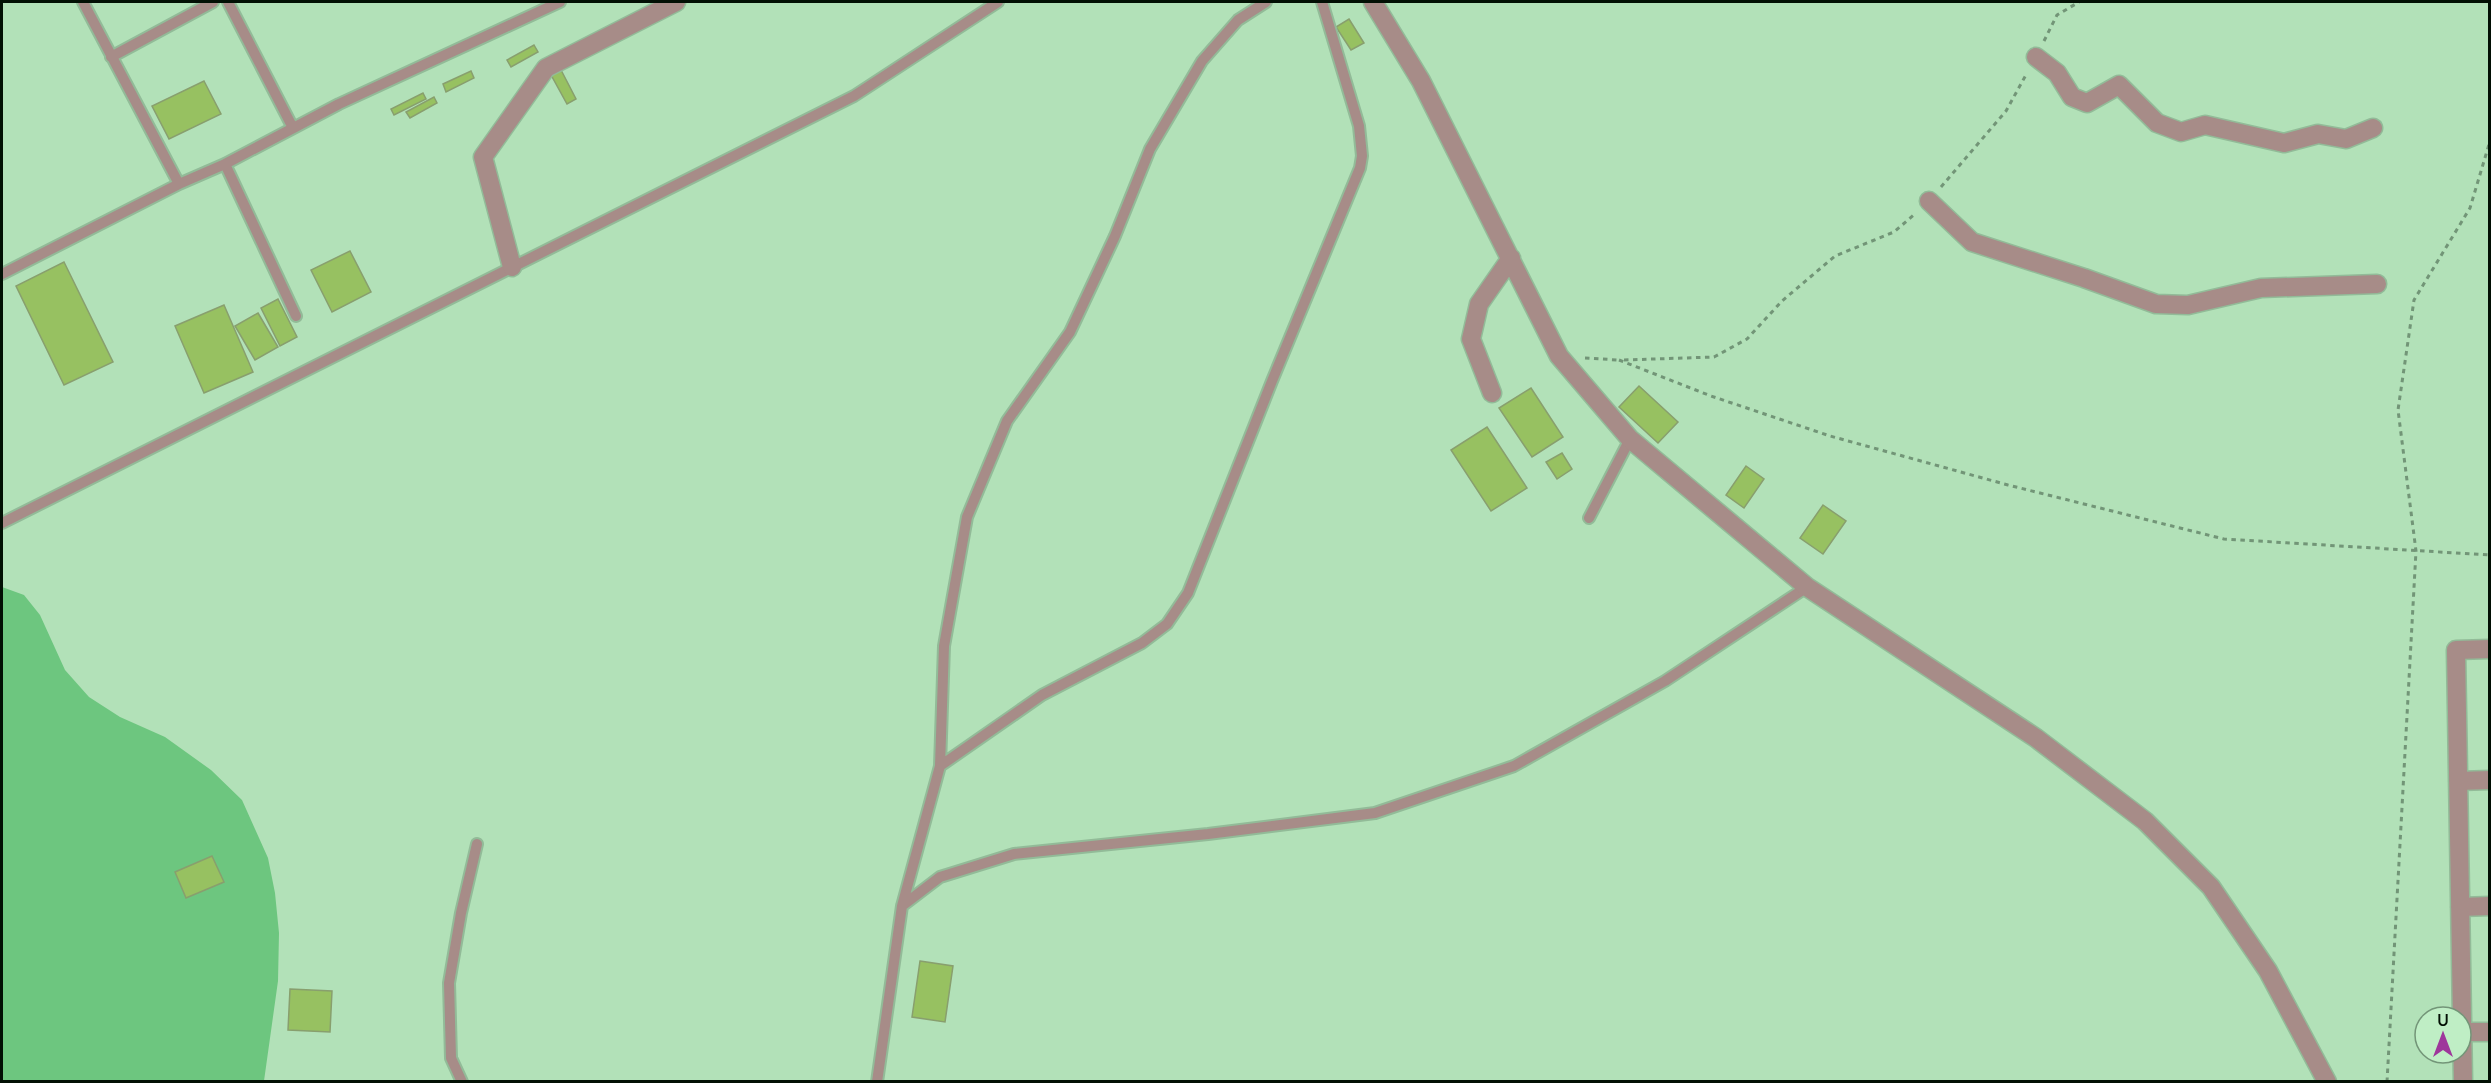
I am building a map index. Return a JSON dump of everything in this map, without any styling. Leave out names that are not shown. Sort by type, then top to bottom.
[{"type":"street","points":[[512,267],[483,157],[546,68],[676,2]]},
{"type":"street","points":[[1372,2],[1421,81],[1559,356],[1630,439],[1807,587],[2036,738],[2145,821],[2211,886],[2268,970],[2327,1082]]},
{"type":"street","points":[[2036,57],[2057,73],[2072,97],[2087,103],[2119,85],[2157,123],[2181,132],[2205,125],[2284,143],[2318,134],[2346,139],[2373,128]]},
{"type":"street","points":[[1929,201],[1972,242],[2156,304],[2188,306],[2261,288],[2377,284]]},
{"type":"street","points":[[1492,393],[1471,339],[1479,304],[1511,258]]},
{"type":"street","points":[[2462,1005],[2456,650],[2490,649]]},
{"type":"street","points":[[2458,781],[2490,780]]},
{"type":"street","points":[[2460,907],[2490,906]]},
{"type":"street","points":[[2473,1032],[2490,1032]]},
{"type":"street","points":[[2463,1065],[2463,1082]]},
{"type":"lane","points":[[83,2],[179,184]]},
{"type":"lane","points":[[111,57],[213,2]]},
{"type":"lane","points":[[228,2],[293,128]]},
{"type":"lane","points":[[2,274],[441,54],[560,2]]},
{"type":"lane","points":[[2,523],[854,96],[998,2]]},
{"type":"lane","points":[[877,1082],[902,906],[940,766],[944,646],[967,517],[1007,421],[1070,332],[1114,236],[1150,149],[1202,61],[1238,20],[1266,2]]},
{"type":"lane","points":[[940,766],[1042,695],[1142,643],[1167,624],[1188,593],[1360,168],[1362,156],[1359,126],[1322,2]]},
{"type":"lane","points":[[225,164],[296,316]]},
{"type":"lane","points":[[1589,519],[1630,439]]},
{"type":"lane","points":[[902,906],[940,877],[1014,854],[1208,834],[1375,813],[1514,766],[1665,681],[1807,587]]},
{"type":"lane","points":[[462,1082],[451,1058],[449,983],[461,913],[477,844]]},
{"type":"path","points":[[1559,356],[1618,360],[1714,357],[1748,339],[1782,301],[1835,256],[1894,232],[1929,201],[2006,111],[2057,15],[2079,2]]},
{"type":"path","points":[[2388,1082],[2416,551],[2398,410],[2414,300],[2470,208],[2490,141]]},
{"type":"path","points":[[1618,360],[1711,396],[1830,436],[2008,485],[2224,539],[2490,555]]},
{"type":"shaded area","points":[[2,587],[24,595],[40,615],[65,670],[89,697],[120,717],[165,737],[211,770],[242,800],[268,858],[275,893],[279,933],[278,981],[264,1081],[2,1081]]},
{"type":"building","points":[[1349,19],[1364,43],[1351,50],[1336,27]]},
{"type":"building","points":[[534,45],[538,52],[511,67],[507,60]]},
{"type":"building","points":[[560,68],[576,99],[567,104],[550,73]]},
{"type":"building","points":[[471,71],[474,78],[446,92],[443,84]]},
{"type":"building","points":[[204,81],[221,114],[169,139],[152,106]]},
{"type":"building","points":[[423,93],[426,99],[394,115],[391,109]]},
{"type":"building","points":[[434,97],[437,103],[410,118],[406,112]]},
{"type":"building","points":[[350,251],[371,292],[332,312],[311,270]]},
{"type":"building","points":[[64,262],[113,362],[64,385],[16,286]]},
{"type":"building","points":[[278,299],[297,337],[280,346],[261,308]]},
{"type":"building","points":[[224,305],[253,372],[204,393],[175,326]]},
{"type":"building","points":[[258,313],[278,347],[255,360],[235,326]]},
{"type":"building","points":[[1639,386],[1678,422],[1658,443],[1619,407]]},
{"type":"building","points":[[1531,388],[1563,437],[1532,457],[1499,408]]},
{"type":"building","points":[[1487,427],[1527,488],[1491,511],[1451,450]]},
{"type":"building","points":[[1562,453],[1572,469],[1557,479],[1546,462]]},
{"type":"building","points":[[1746,466],[1764,479],[1744,508],[1726,495]]},
{"type":"building","points":[[1823,505],[1846,521],[1823,554],[1800,538]]},
{"type":"building","points":[[212,856],[224,882],[186,898],[175,872]]},
{"type":"building","points":[[920,961],[953,966],[945,1022],[912,1017]]},
{"type":"building","points":[[290,989],[332,991],[330,1032],[288,1030]]}]
